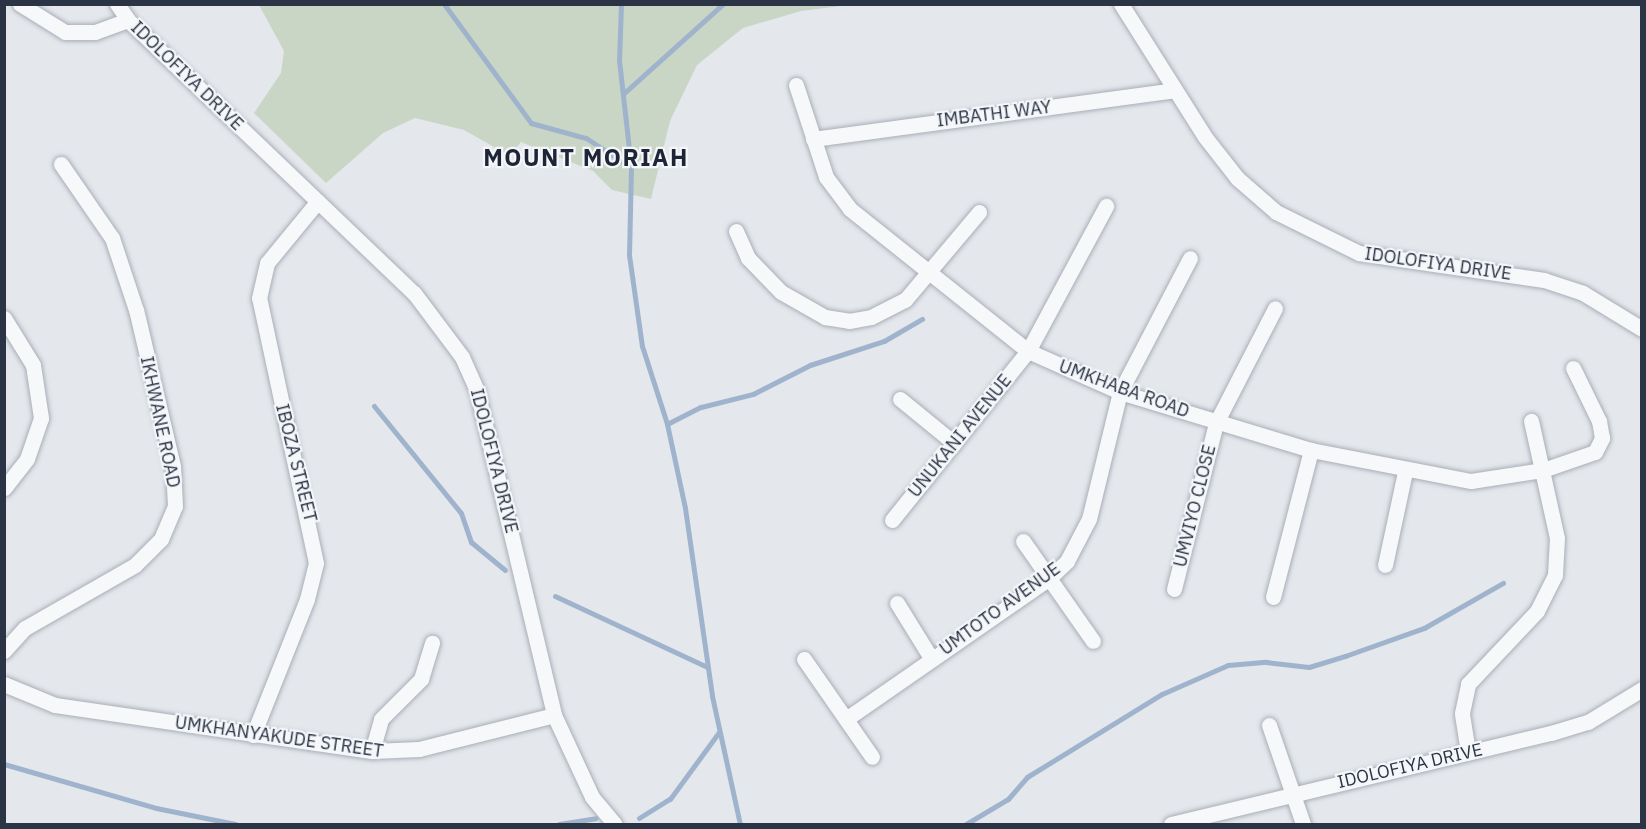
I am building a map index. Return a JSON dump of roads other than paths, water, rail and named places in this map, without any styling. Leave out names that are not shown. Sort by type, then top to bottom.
[{"type":"street","points":[[20,4],[65,32],[95,32],[128,20]]},
{"type":"street","name":"IDOLOFIYA DRIVE","points":[[117,4],[128,20],[414,293],[462,357],[477,391],[554,715],[592,797],[615,825]]},
{"type":"street","name":"IDOLOFIYA DRIVE","points":[[1121,4],[1174,90],[1237,178],[1276,212],[1319,237],[1391,260],[1544,280],[1583,293],[1641,329]]},
{"type":"street","name":"UMKHABA ROAD","points":[[796,85],[813,139],[837,194],[928,274],[1028,351],[1120,392],[1311,450],[1406,472],[1471,481],[1543,470],[1589,456],[1600,446],[1599,421],[1573,368]]},
{"type":"street","name":"IMBATHI WAY","points":[[813,139],[1174,90]]},
{"type":"street","name":"IKHWANE ROAD","points":[[4,651],[25,628],[135,565],[160,539],[175,506],[173,466],[136,310],[112,238],[61,164]]},
{"type":"street","name":"IBOZA STREET","points":[[253,735],[307,599],[316,564],[315,543],[259,298],[267,263],[318,201]]},
{"type":"street","name":"UNUKANI AVENUE","points":[[892,520],[1028,351],[1106,206]]},
{"type":"street","points":[[736,231],[762,276],[825,317],[849,321],[889,310],[928,274],[979,212]]},
{"type":"street","name":"UMTOTO AVENUE","points":[[846,719],[1048,579],[1084,535],[1120,392],[1190,258]]},
{"type":"street","name":"UMVIYO CLOSE","points":[[1174,590],[1216,423],[1275,308]]},
{"type":"street","points":[[4,318],[33,365],[41,417],[27,459],[4,488]]},
{"type":"street","points":[[900,399],[954,443]]},
{"type":"street","points":[[1468,752],[1462,713],[1468,684],[1537,611],[1555,575],[1557,538],[1531,422]]},
{"type":"street","points":[[1274,597],[1311,450]]},
{"type":"street","points":[[1385,565],[1406,472]]},
{"type":"street","points":[[1023,541],[1093,641]]},
{"type":"street","points":[[897,603],[931,658]]},
{"type":"street","points":[[372,751],[381,719],[421,679],[432,643]]},
{"type":"street","points":[[804,659],[872,757]]},
{"type":"street","name":"UMKHANYAKUDE STREET","points":[[4,684],[56,705],[372,751],[419,749],[554,715]]},
{"type":"street","name":"IDOLOFIYA DRIVE","points":[[1171,825],[1588,722],[1641,689]]},
{"type":"street","points":[[1269,725],[1303,825]]},
{"type":"waterway","points":[[444,4],[531,123],[586,138],[631,167]]},
{"type":"waterway","points":[[621,4],[619,60],[631,167],[629,255],[642,346],[667,424],[685,508],[712,696],[740,824]]},
{"type":"waterway","points":[[623,94],[723,4]]},
{"type":"waterway","points":[[667,424],[701,407],[753,394],[810,365],[884,341],[922,319]]},
{"type":"waterway","points":[[374,406],[461,513],[471,542],[505,570]]},
{"type":"waterway","points":[[966,824],[1008,799],[1027,777],[1162,694],[1228,665],[1266,662],[1309,667],[1345,656],[1424,628],[1503,583]]},
{"type":"waterway","points":[[555,596],[707,667]]},
{"type":"waterway","points":[[639,818],[670,799],[719,732]]},
{"type":"waterway","points":[[4,764],[156,808],[235,824]]},
{"type":"waterway","points":[[559,824],[596,818]]},
{"type":"district","name":"MOUNT MORIAH","points":[[586,158]]}]
